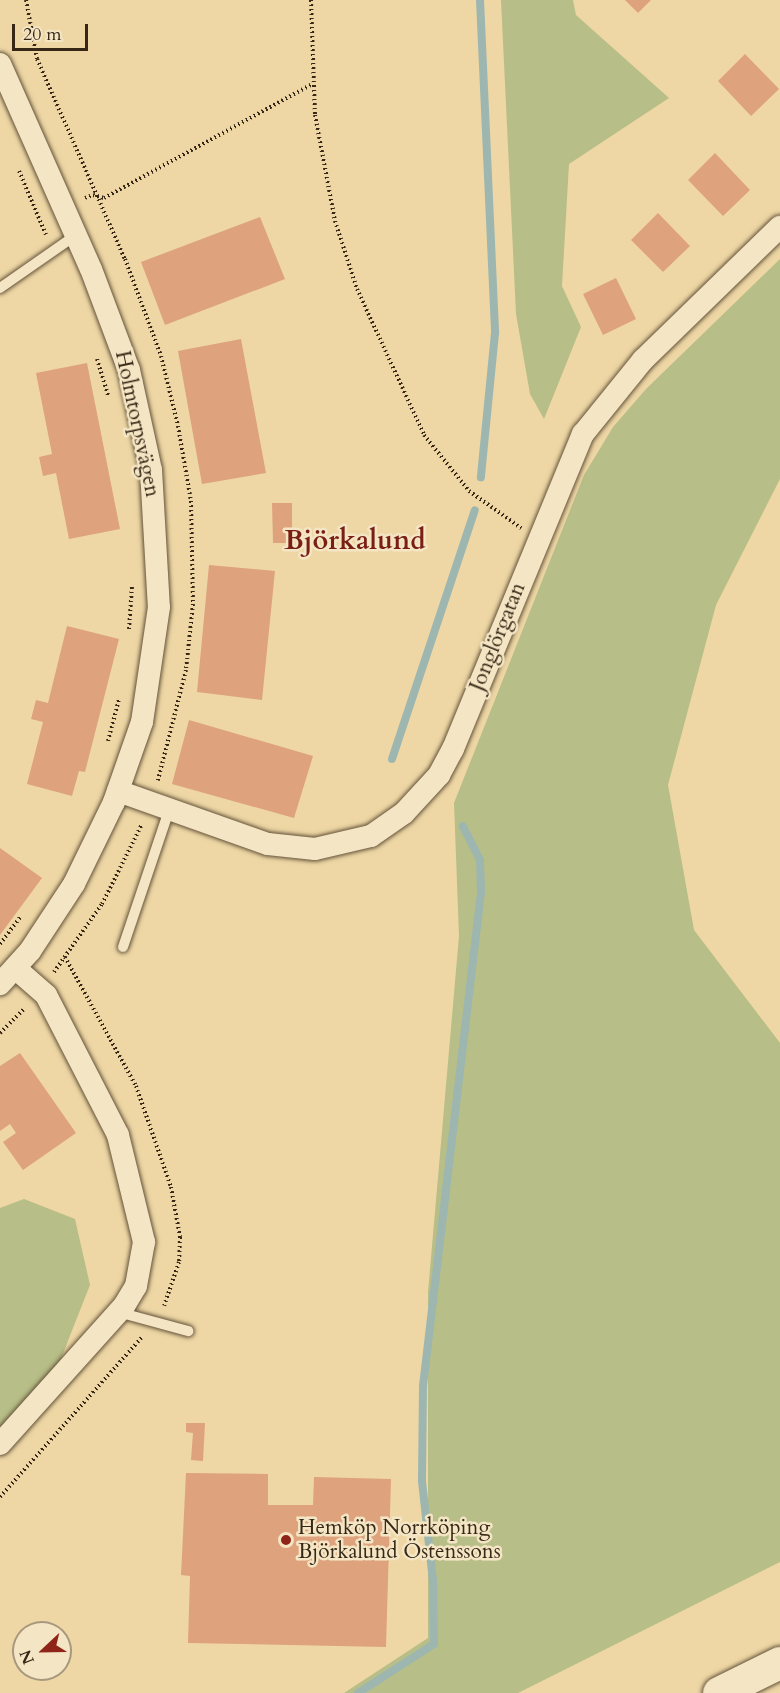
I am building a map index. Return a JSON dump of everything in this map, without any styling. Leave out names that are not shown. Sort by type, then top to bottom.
[{"type":"main road","points":[[719,1693],[780,1663]]},
{"type":"street","name":"Holmtorpsvägen","points":[[0,64],[76,235],[129,370],[152,470],[158,534],[159,607],[153,664],[142,722],[118,791],[74,884],[15,968],[0,984]]},
{"type":"street","name":"Jonglörgatan","points":[[118,791],[268,844],[315,849],[371,836],[404,813],[439,775],[453,749],[538,536],[582,434],[607,398],[780,227]]},
{"type":"street","points":[[0,1444],[118,1312],[136,1286],[141,1268],[140,1216],[118,1135],[41,989],[15,968]]},
{"type":"lane","points":[[0,288],[76,235]]},
{"type":"lane","points":[[123,947],[160,806]]},
{"type":"lane","points":[[118,1312],[188,1331]]},
{"type":"path","points":[[0,1033],[41,989],[102,904],[160,806],[186,670],[194,561],[191,501],[161,356],[125,259],[93,195],[37,59],[26,0]]},
{"type":"path","points":[[311,0],[312,84],[335,221],[357,289],[402,394],[424,435],[469,491],[538,536]]},
{"type":"path","points":[[93,195],[104,198],[312,84]]},
{"type":"path","points":[[95,354],[110,403]]},
{"type":"path","points":[[129,641],[131,577]]},
{"type":"path","points":[[105,752],[121,686]]},
{"type":"path","points":[[0,944],[29,905]]},
{"type":"green space","points":[[501,0],[573,0],[576,15],[669,98],[569,164],[562,286],[581,327],[544,419],[530,394],[516,314]]},
{"type":"green space","points":[[780,259],[780,479],[716,605],[668,785],[694,930],[780,1043],[780,1562],[518,1693],[344,1693],[428,1638],[428,1292],[459,936],[454,803],[584,475],[613,427],[646,389]]},
{"type":"green space","points":[[24,1199],[75,1219],[90,1285],[60,1361],[0,1430],[0,1208]]},
{"type":"building","points":[[625,0],[651,0],[638,13]]},
{"type":"building","points":[[745,54],[779,89],[751,116],[718,81]]},
{"type":"building","points":[[715,153],[750,190],[723,216],[688,180]]},
{"type":"building","points":[[658,213],[690,246],[663,272],[631,240]]},
{"type":"building","points":[[260,217],[285,279],[165,325],[141,262]]},
{"type":"building","points":[[616,278],[636,319],[603,335],[583,294]]},
{"type":"building","points":[[241,339],[266,473],[202,484],[178,351]]},
{"type":"building","points":[[87,363],[120,529],[69,539],[56,473],[43,476],[39,457],[52,454],[36,373]]},
{"type":"building","points":[[272,503],[292,503],[292,543],[273,543]]},
{"type":"building","points":[[209,565],[275,571],[262,700],[197,692]]},
{"type":"building","points":[[67,626],[119,639],[85,772],[79,771],[72,796],[27,784],[43,722],[31,719],[36,700],[48,703]]},
{"type":"building","points":[[189,720],[313,756],[294,818],[172,784]]},
{"type":"building","points":[[0,848],[42,878],[0,935]]},
{"type":"building","points":[[20,1053],[76,1133],[23,1170],[3,1142],[16,1133],[10,1124],[0,1131],[0,1066]]},
{"type":"building","points":[[186,1423],[205,1423],[203,1461],[191,1460],[193,1433],[186,1432]]},
{"type":"building","name":"Hemköp Norrköping Björkalund Östenssons","points":[[186,1473],[268,1474],[268,1505],[313,1505],[314,1477],[391,1479],[386,1647],[188,1643],[190,1576],[181,1575]]},
{"type":"waterway","points":[[480,0],[495,333],[481,477]]},
{"type":"waterway","points":[[392,759],[475,510]]},
{"type":"waterway","points":[[358,1693],[434,1644],[433,1581],[422,1481],[423,1386],[481,891],[480,860],[463,826]]},
{"type":"place","name":"Hemköp Norrköping Björkalund Östenssons","points":[[286,1540]]},
{"type":"district","name":"Björkalund","points":[[355,541]]}]
